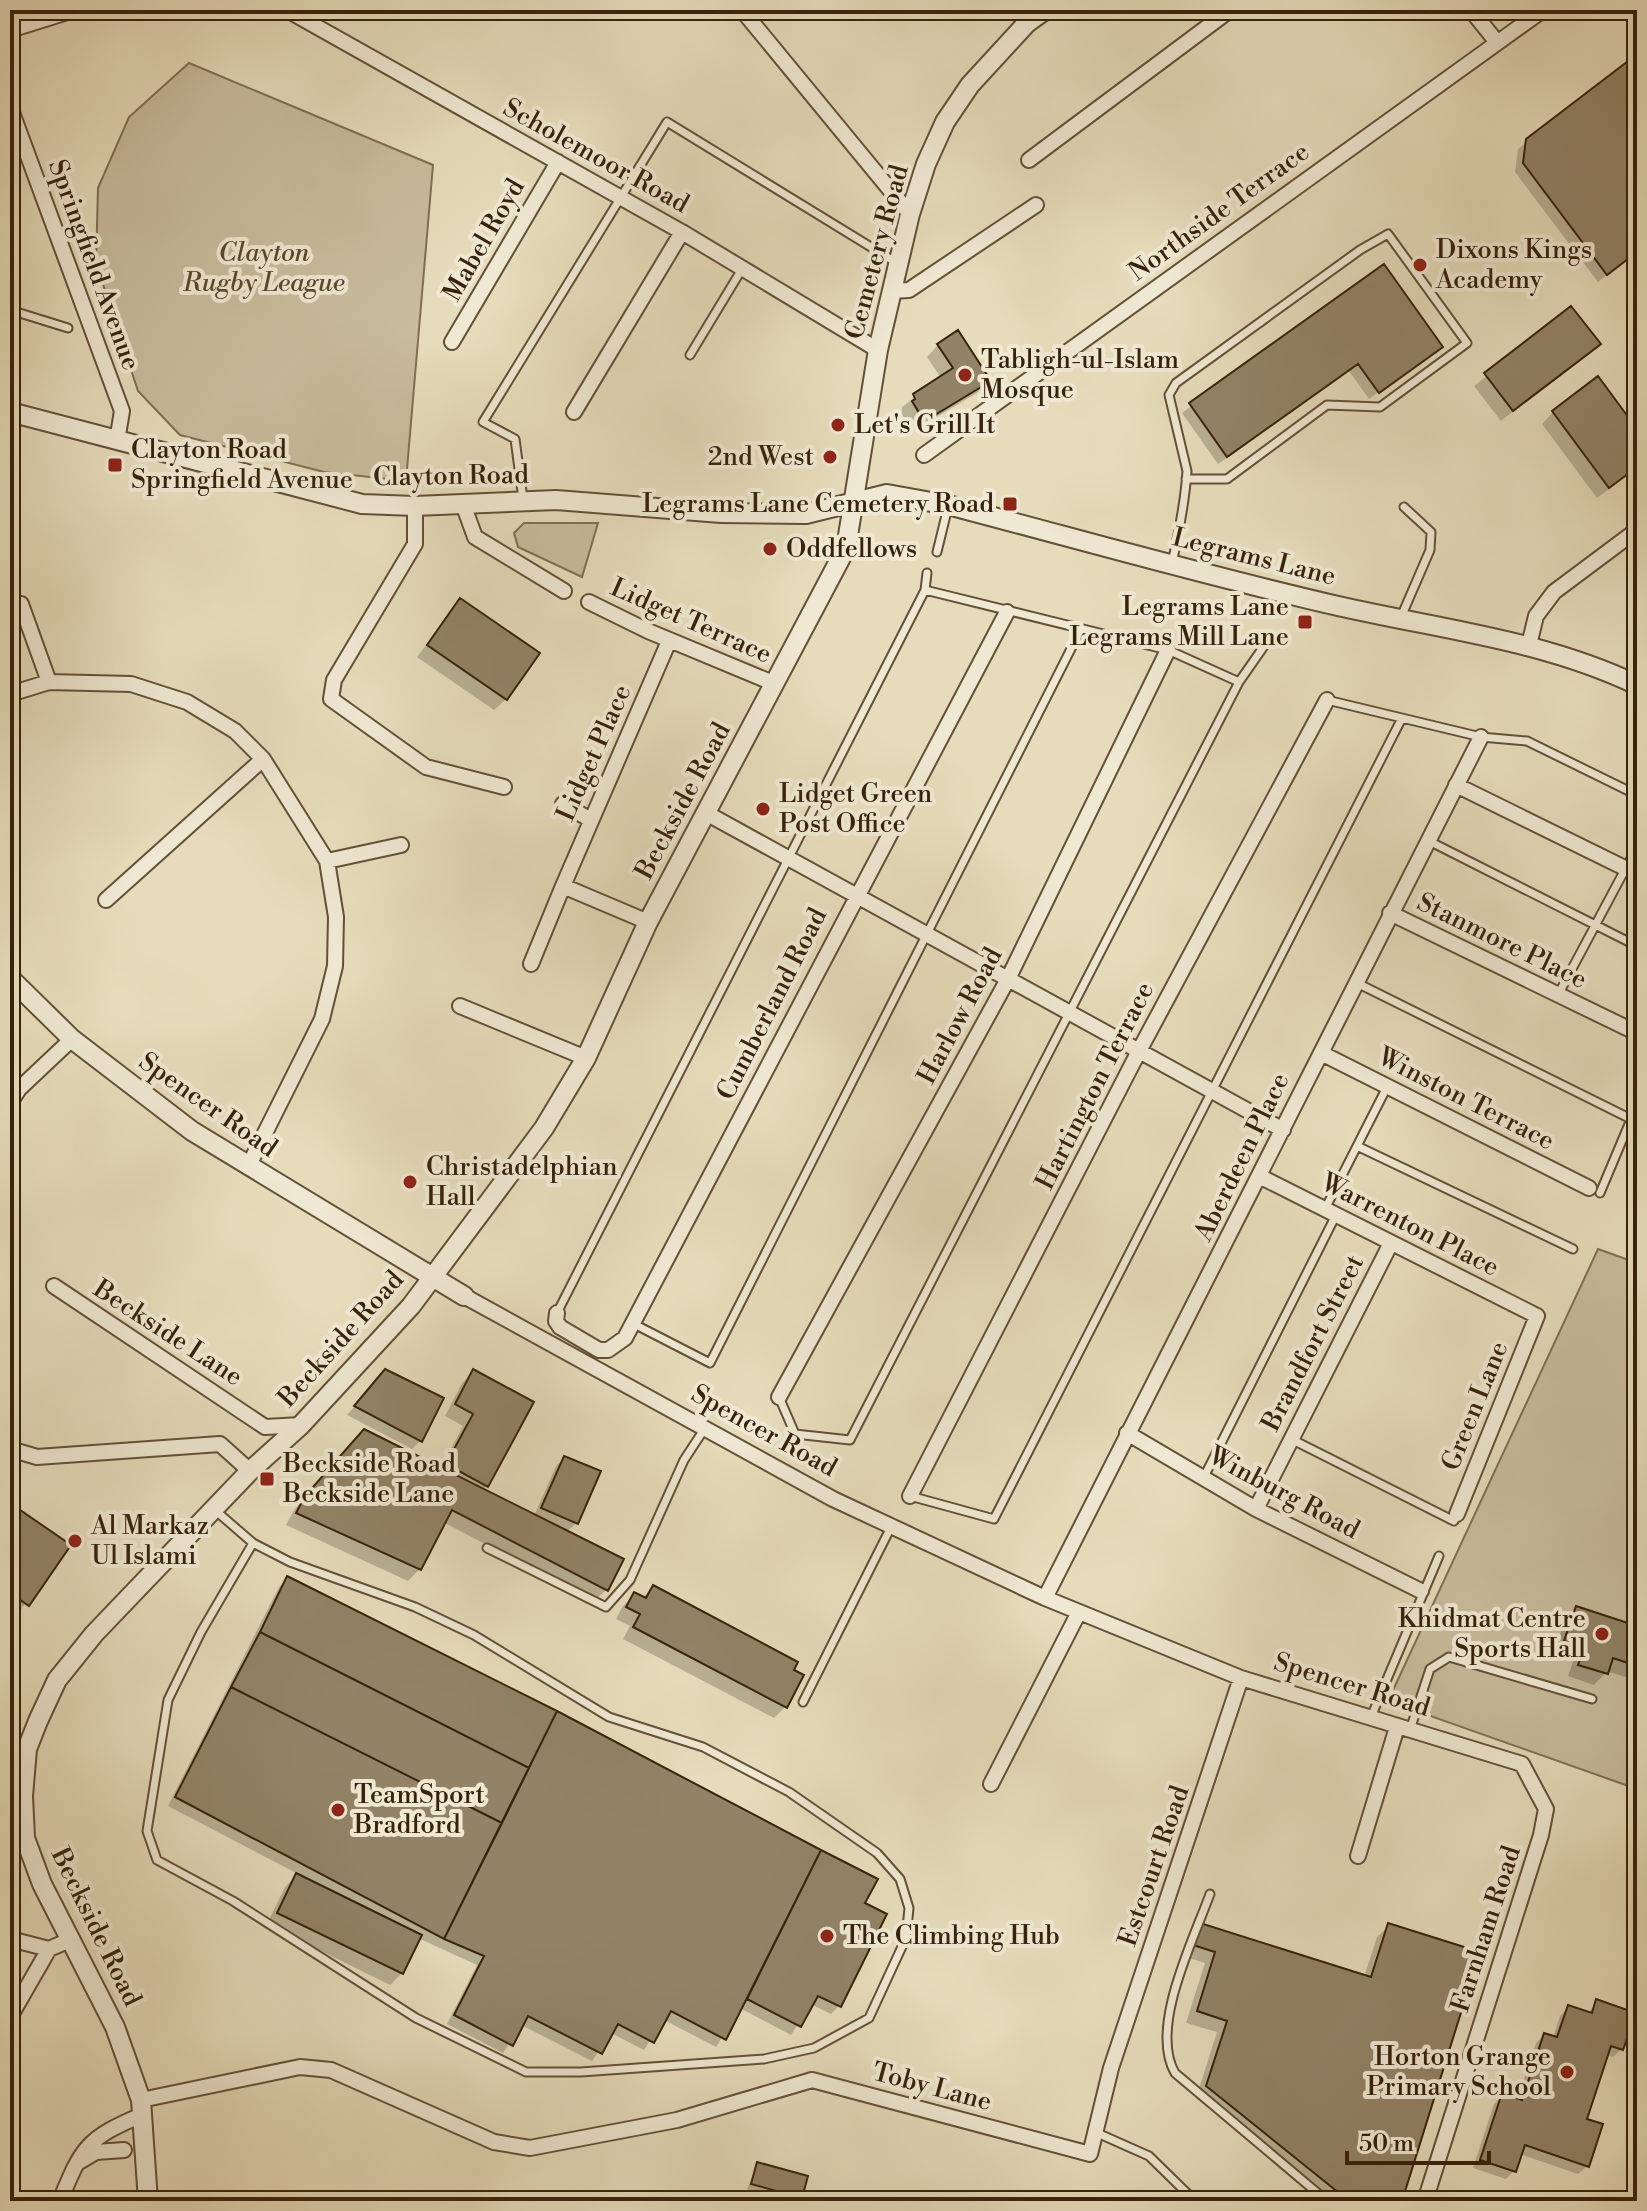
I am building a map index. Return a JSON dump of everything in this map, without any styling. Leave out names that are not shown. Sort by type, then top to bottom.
[{"type":"street","points":[[10,30],[74,10]]},
{"type":"street","name":"Scholemoor Road","points":[[287,10],[682,232],[878,350]]},
{"type":"street","points":[[742,10],[910,214]]},
{"type":"street","name":"Cemetery Road","points":[[855,499],[878,350],[891,291],[910,214],[945,122],[1021,16],[1045,10]]},
{"type":"street","points":[[1029,160],[1230,10]]},
{"type":"street","points":[[1471,10],[1496,41]]},
{"type":"street","name":"Northside Terrace","points":[[924,455],[1543,10]]},
{"type":"street","name":"Springfield Avenue","points":[[10,107],[122,411],[117,441]]},
{"type":"street","name":"Mabel Royd","points":[[452,342],[558,162]]},
{"type":"street","points":[[891,291],[909,290],[1036,205]]},
{"type":"street","points":[[574,412],[682,232]]},
{"type":"street","name":"Clayton Road","points":[[10,412],[362,504],[415,506],[556,500],[721,513],[806,514],[855,499]]},
{"type":"street","name":"Legrams Lane","points":[[855,499],[887,494],[948,505],[1400,619],[1529,645],[1601,668],[1637,685]]},
{"type":"street","name":"Beckside Road","points":[[148,2201],[142,2108],[115,2027],[42,1884],[25,1838],[23,1796],[27,1749],[57,1680],[94,1634],[250,1471],[301,1425],[411,1306],[544,1128],[586,1058],[648,922],[846,548],[855,499]]},
{"type":"street","points":[[463,504],[475,537],[564,591]]},
{"type":"street","points":[[415,506],[415,544],[334,680],[331,699],[426,767],[504,787]]},
{"type":"street","points":[[1529,645],[1536,616],[1554,592],[1637,530]]},
{"type":"street","name":"Lidget Terrace","points":[[589,602],[669,641],[773,683]]},
{"type":"street","points":[[21,604],[49,682]]},
{"type":"street","name":"Cumberland Road","points":[[557,1313],[556,1321],[560,1327],[599,1350],[608,1350],[617,1345],[634,1324],[855,895],[1007,612]]},
{"type":"street","name":"Lidget Place","points":[[531,964],[669,641]]},
{"type":"street","name":"Harlow Road","points":[[779,1397],[1008,979],[1168,650]]},
{"type":"street","points":[[10,694],[49,682],[131,684],[187,702],[235,731],[263,759],[327,861],[336,917],[335,954],[322,1019],[248,1167]]},
{"type":"street","name":"Hartington Terrace","points":[[910,1496],[1139,1051],[1327,700]]},
{"type":"street","name":"Aberdeen Place","points":[[1045,1598],[1261,1177],[1355,982],[1481,737]]},
{"type":"street","points":[[106,900],[263,759]]},
{"type":"street","points":[[1456,785],[1637,874]]},
{"type":"street","points":[[563,804],[591,820]]},
{"type":"street","points":[[706,813],[1283,1130]]},
{"type":"street","points":[[327,861],[401,845]]},
{"type":"street","points":[[563,886],[648,922]]},
{"type":"street","name":"Stanmore Place","points":[[1390,913],[1637,1033]]},
{"type":"street","name":"Spencer Road","points":[[10,978],[72,1039],[192,1131],[248,1167],[464,1296],[833,1499],[1045,1598],[1241,1678],[1522,1764],[1546,1809]]},
{"type":"street","points":[[460,1006],[586,1058]]},
{"type":"street","points":[[10,1103],[19,1089],[72,1039]]},
{"type":"street","name":"Winston Terrace","points":[[1321,1053],[1595,1190]]},
{"type":"street","name":"Warrenton Place","points":[[1261,1177],[1537,1316]]},
{"type":"street","name":"Brandfort Street","points":[[1256,1509],[1391,1243]]},
{"type":"street","name":"Beckside Lane","points":[[54,1286],[265,1427],[301,1425]]},
{"type":"street","name":"Green Lane","points":[[1457,1514],[1537,1316]]},
{"type":"street","name":"Winburg Road","points":[[1127,1433],[1256,1509],[1421,1591]]},
{"type":"street","points":[[10,1449],[37,1457],[220,1444],[250,1471]]},
{"type":"street","points":[[991,1784],[1079,1612]]},
{"type":"street","name":"Estcourt Road","points":[[1095,2132],[1111,2068],[1241,1678]]},
{"type":"street","points":[[1358,1856],[1403,1729]]},
{"type":"street","name":"Farnham Road","points":[[1425,2201],[1541,1835],[1546,1809]]},
{"type":"street","points":[[10,1913],[11,1940],[49,1949]]},
{"type":"street","points":[[10,2017],[49,1949],[72,1939]]},
{"type":"street","name":"Toby Lane","points":[[142,2108],[300,2067],[331,2070],[494,2142],[530,2148],[677,2120],[812,2080],[1090,2154],[1095,2132]]},
{"type":"street","points":[[60,2201],[75,2164],[88,2143],[142,2108]]},
{"type":"street","points":[[75,2164],[96,2152],[124,2150]]},
{"type":"lane","points":[[523,501],[515,439],[483,422],[667,122],[898,263]]},
{"type":"lane","points":[[1172,563],[1186,502],[1186,479],[1169,395],[1176,383],[1360,250],[1388,234],[1467,343],[1380,407],[1327,405],[1227,479],[1186,479]]},
{"type":"lane","points":[[690,355],[742,269]]},
{"type":"lane","points":[[10,310],[68,328]]},
{"type":"lane","points":[[937,552],[948,505]]},
{"type":"lane","points":[[1400,619],[1430,550],[1431,532],[1404,507]]},
{"type":"lane","points":[[557,1313],[925,590],[927,573]]},
{"type":"lane","points":[[925,590],[1168,650],[1239,682]]},
{"type":"lane","points":[[634,1324],[710,1363],[1081,629]]},
{"type":"lane","points":[[779,1397],[795,1434],[850,1440],[1239,682],[1269,639]]},
{"type":"lane","points":[[1327,700],[1481,737],[1527,741],[1637,795]]},
{"type":"lane","points":[[910,1496],[994,1519],[1402,718]]},
{"type":"lane","points":[[1427,840],[1637,946]]},
{"type":"lane","points":[[1558,995],[1623,867],[1637,847]]},
{"type":"lane","points":[[1355,982],[1631,1119]]},
{"type":"lane","points":[[1203,1478],[1330,1212],[1357,1146],[1388,1086]]},
{"type":"lane","points":[[1595,1190],[1637,1105]]},
{"type":"lane","points":[[1357,1146],[1573,1249]]},
{"type":"lane","points":[[487,1548],[606,1607],[630,1580],[684,1460],[705,1428]]},
{"type":"lane","points":[[1291,1439],[1454,1521],[1457,1514]]},
{"type":"lane","points":[[214,1510],[253,1543],[290,1562],[415,1607],[474,1635],[609,1717],[703,1747],[789,1792],[877,1853],[900,1879],[909,1908],[906,1938],[869,2018],[814,2048],[764,2059],[526,2072],[416,2018],[233,1901],[157,1860],[147,1831],[168,1700],[201,1632],[253,1543]]},
{"type":"lane","points":[[803,1702],[891,1527]]},
{"type":"lane","points":[[1370,1719],[1421,1591],[1439,1556]]},
{"type":"lane","points":[[1403,1729],[1430,1669],[1449,1657],[1592,1699]]},
{"type":"lane","points":[[1210,1894],[1174,1995],[1166,2038],[1167,2060],[1175,2073],[1327,2201]]},
{"type":"lane","points":[[1095,2132],[1149,2156],[1195,2201]]},
{"type":"lane","points":[[1519,2199],[1544,2201]]},
{"type":"green space","name":"Clayton Rugby League","points":[[189,63],[433,165],[406,481],[324,472],[180,435],[138,391],[96,263],[98,188],[129,117]]},
{"type":"green space","points":[[524,523],[598,523],[582,577],[518,547],[514,533]]},
{"type":"green space","points":[[1598,1249],[1637,1263],[1637,1789],[1388,1701]]},
{"type":"building","points":[[1636,55],[1637,252],[1607,275],[1523,163],[1526,139]]},
{"type":"building","points":[[1384,264],[1443,347],[1379,393],[1358,364],[1227,457],[1189,403]]},
{"type":"building","points":[[1571,306],[1601,344],[1513,411],[1484,373]]},
{"type":"building","name":"Tabligh-ul-Islam Mosque","points":[[958,330],[991,381],[930,418],[927,414],[922,418],[912,401],[915,399],[913,394],[953,368],[937,344]]},
{"type":"building","points":[[1598,376],[1637,429],[1637,467],[1609,488],[1552,411]]},
{"type":"building","points":[[460,598],[540,653],[507,700],[427,645]]},
{"type":"building","points":[[385,1369],[444,1398],[422,1442],[354,1406]]},
{"type":"building","points":[[473,1369],[534,1402],[488,1487],[446,1464],[473,1414],[455,1404]]},
{"type":"building","points":[[364,1429],[624,1559],[608,1591],[452,1510],[421,1570],[296,1513],[305,1496]]},
{"type":"building","points":[[564,1456],[601,1471],[578,1524],[541,1508]]},
{"type":"building","points":[[10,1503],[71,1545],[29,1606],[10,1593]]},
{"type":"building","points":[[287,1576],[557,1711],[529,1768],[260,1632]]},
{"type":"building","points":[[653,1585],[798,1662],[794,1670],[804,1675],[787,1708],[633,1627],[640,1614],[626,1607],[634,1592],[646,1598]]},
{"type":"building","name":"Khidmat Centre Sports Hall","points":[[1576,1606],[1637,1626],[1637,1666],[1613,1658],[1608,1674],[1578,1665],[1584,1648],[1564,1641]]},
{"type":"building","points":[[260,1632],[529,1768],[502,1823],[231,1687]]},
{"type":"building","name":"TeamSport Bradford","points":[[231,1687],[502,1823],[444,1939],[175,1797]]},
{"type":"building","points":[[557,1711],[821,1850],[726,2040],[671,2011],[654,2043],[618,2024],[602,2054],[528,2016],[513,2046],[454,2015],[484,1956],[444,1939]]},
{"type":"building","name":"The Climbing Hub","points":[[821,1850],[878,1879],[865,1903],[887,1914],[841,2007],[818,1996],[801,2027],[747,1999]]},
{"type":"building","points":[[296,1873],[422,1935],[403,1974],[277,1913]]},
{"type":"building","points":[[1200,1923],[1371,1977],[1388,1923],[1480,1952],[1402,2201],[1349,2201],[1206,2086],[1227,2021],[1197,2011],[1215,1952],[1193,1945]]},
{"type":"building","name":"Horton Grange Primary School","points":[[1596,1999],[1636,2013],[1623,2050],[1611,2046],[1587,2119],[1603,2124],[1589,2167],[1525,2145],[1516,2172],[1480,2160],[1502,2093],[1522,2100],[1544,2033],[1557,2037],[1568,2005],[1592,2013]]},
{"type":"building","points":[[757,2162],[808,2176],[802,2198],[751,2184]]},
{"type":"place","name":"Dixons Kings Academy","points":[[1420,265]]},
{"type":"place","name":"Tabligh-ul-Islam Mosque","points":[[965,375]]},
{"type":"place","name":"Let's Grill It","points":[[838,425]]},
{"type":"place","name":"2nd West","points":[[830,457]]},
{"type":"place","name":"Clayton Road Springfield Avenue","points":[[115,465]]},
{"type":"place","name":"Legrams Lane Cemetery Road","points":[[1010,504]]},
{"type":"place","name":"Oddfellows","points":[[770,549]]},
{"type":"place","name":"Legrams Lane Legrams Mill Lane","points":[[1305,622]]},
{"type":"place","name":"Lidget Green Post Office","points":[[763,809]]},
{"type":"place","name":"Christadelphian Hall","points":[[410,1182]]},
{"type":"place","name":"Beckside Road Beckside Lane","points":[[267,1479]]},
{"type":"place","name":"Al Markaz Ul Islami","points":[[75,1541]]},
{"type":"place","name":"Khidmat Centre Sports Hall","points":[[1602,1634]]},
{"type":"place","name":"TeamSport Bradford","points":[[338,1810]]},
{"type":"place","name":"The Climbing Hub","points":[[827,1936]]},
{"type":"place","name":"Horton Grange Primary School","points":[[1567,2072]]}]
